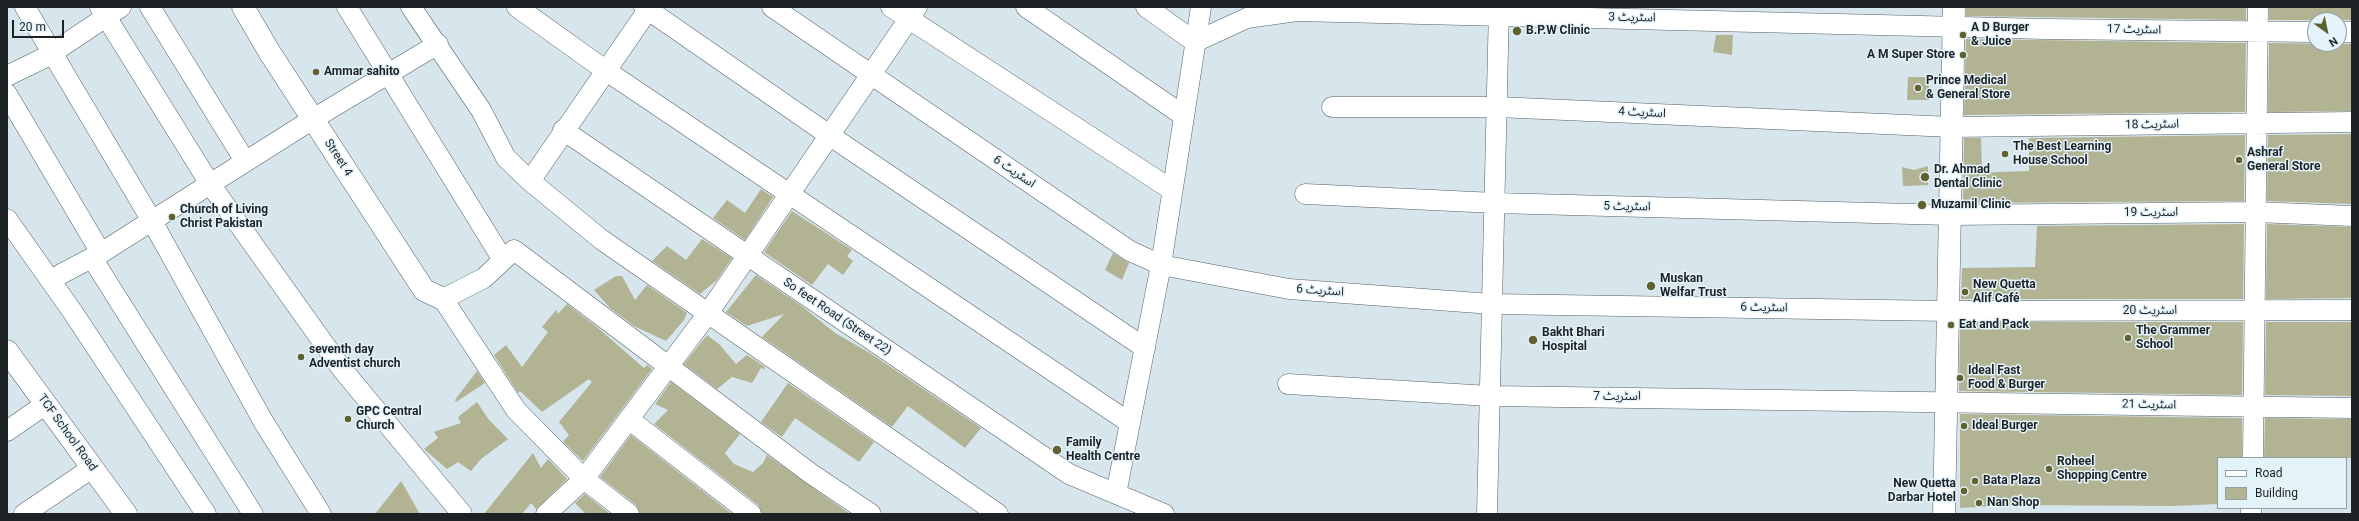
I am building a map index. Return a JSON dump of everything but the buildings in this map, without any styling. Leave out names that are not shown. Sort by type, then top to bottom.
[{"type":"street","points":[[25,7],[152,220],[263,421],[321,514]]},
{"type":"street","points":[[150,7],[245,161]]},
{"type":"street","name":"Street 4","points":[[243,7],[313,119],[424,290],[443,299]]},
{"type":"street","points":[[347,7],[503,260]]},
{"type":"street","points":[[411,7],[438,44],[481,110],[506,158],[530,182],[602,240],[709,312],[998,514]]},
{"type":"street","points":[[517,7],[605,70],[1130,424]]},
{"type":"street","name":"اسٹریٹ 6","points":[[772,7],[870,76],[1130,251],[1161,265],[1289,289],[1492,304],[1948,311]]},
{"type":"street","points":[[891,7],[913,13],[1172,190]]},
{"type":"street","points":[[1026,7],[1184,116]]},
{"type":"street","points":[[1146,7],[1195,42]]},
{"type":"street","points":[[1116,494],[1161,265],[1201,7]]},
{"type":"street","points":[[2253,457],[2255,406],[2258,7]]},
{"type":"street","points":[[530,182],[563,130],[647,8],[829,136],[1144,348]]},
{"type":"street","points":[[7,76],[52,53],[109,10],[210,184],[342,369],[462,514]]},
{"type":"street","points":[[1487,514],[1499,11]]},
{"type":"street","name":"اسٹریٹ 3","points":[[1195,42],[1248,18],[1297,12],[1499,11],[1954,16]]},
{"type":"street","points":[[546,514],[584,479],[630,420],[668,366],[709,312],[913,13]]},
{"type":"street","points":[[1944,514],[1954,16]]},
{"type":"street","name":"اسٹریٹ 17","points":[[1954,16],[2045,29],[2307,32]]},
{"type":"street","points":[[61,274],[96,255],[313,119],[438,44]]},
{"type":"street","points":[[7,94],[96,255],[253,514]]},
{"type":"street","name":"اسٹریٹ 4","points":[[1332,107],[1497,107],[1952,127]]},
{"type":"street","name":"اسٹریٹ 18","points":[[1952,127],[2352,122]]},
{"type":"street","name":"So feet Road (Street 22)","points":[[563,130],[1069,474],[1164,514]]},
{"type":"street","name":"اسٹریٹ 5","points":[[1305,194],[1495,203],[1950,215]]},
{"type":"street","name":"اسٹریٹ 19","points":[[1950,215],[2256,212],[2352,216]]},
{"type":"street","points":[[7,219],[72,311],[206,514]]},
{"type":"street","points":[[629,514],[584,479],[516,410],[443,299],[484,278],[514,250],[810,473],[871,514]]},
{"type":"street","name":"اسٹریٹ 20","points":[[1948,311],[2352,310]]},
{"type":"street","name":"TCF School Road","points":[[7,351],[126,514]]},
{"type":"street","name":"اسٹریٹ 7","points":[[1288,384],[1490,396],[1946,401]]},
{"type":"street","name":"اسٹریٹ 21","points":[[1946,401],[2352,408]]},
{"type":"street","points":[[7,430],[46,404]]},
{"type":"street","points":[[630,420],[751,514]]},
{"type":"street","points":[[24,514],[92,468]]},
{"type":"place","name":"B.P.W Clinic","points":[[1517,31]]},
{"type":"place","name":"A D Burger & Juice","points":[[1963,35]]},
{"type":"place","name":"A M Super Store","points":[[1963,55]]},
{"type":"place","name":"Ammar sahito","points":[[316,72]]},
{"type":"place","name":"Prince Medical & General Store","points":[[1918,88]]},
{"type":"place","name":"The Best Learning House School","points":[[2005,154]]},
{"type":"place","name":"Ashraf General Store","points":[[2239,160]]},
{"type":"place","name":"Dr. Ahmad Dental Clinic","points":[[1925,177]]},
{"type":"place","name":"Muzamil Clinic","points":[[1922,205]]},
{"type":"place","name":"Church of Living Christ Pakistan","points":[[172,217]]},
{"type":"place","name":"Muskan Welfar Trust","points":[[1651,286]]},
{"type":"place","name":"New Quetta Alif Café","points":[[1965,292]]},
{"type":"place","name":"Eat and Pack","points":[[1951,325]]},
{"type":"place","name":"The Grammer School","points":[[2128,338]]},
{"type":"place","name":"Bakht Bhari Hospital","points":[[1533,340]]},
{"type":"place","name":"seventh day Adventist church","points":[[301,357]]},
{"type":"place","name":"Ideal Fast Food & Burger","points":[[1960,378]]},
{"type":"place","name":"GPC Central Church","points":[[348,419]]},
{"type":"place","name":"Ideal Burger","points":[[1964,426]]},
{"type":"place","name":"Family Health Centre","points":[[1057,450]]},
{"type":"place","name":"Roheel Shopping Centre","points":[[2049,469]]},
{"type":"place","name":"Bata Plaza","points":[[1975,481]]},
{"type":"place","name":"New Quetta Darbar Hotel","points":[[1964,491]]},
{"type":"place","name":"Nan Shop","points":[[1979,503]]}]
